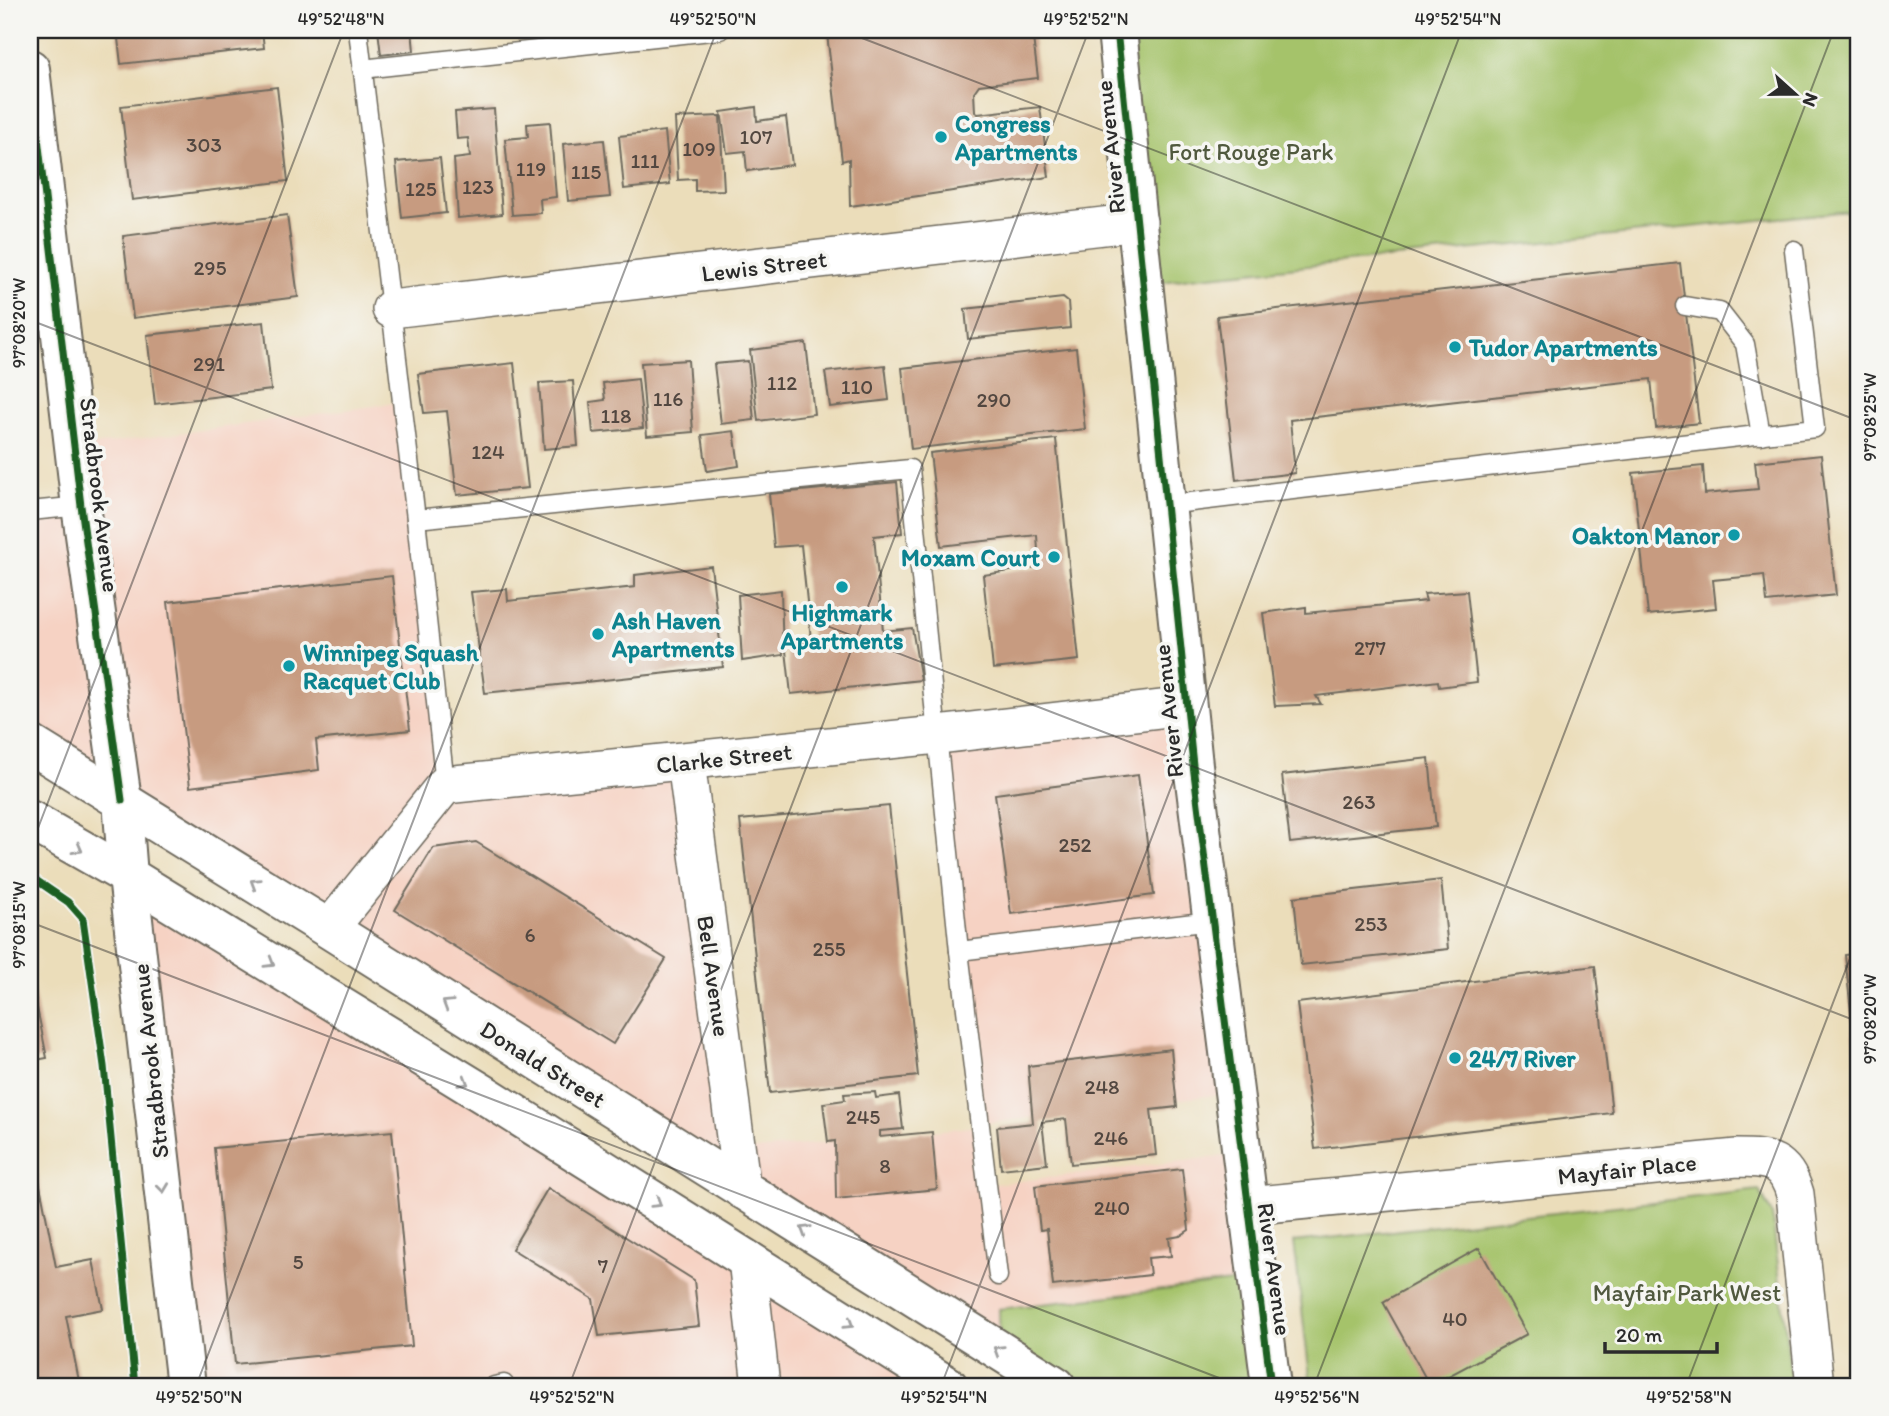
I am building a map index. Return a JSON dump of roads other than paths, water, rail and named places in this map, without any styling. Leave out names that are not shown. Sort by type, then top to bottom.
[{"type":"main road","name":"River Avenue","points":[[1117,30],[1186,706],[1271,1386]]},
{"type":"main road","name":"Stradbrook Avenue","points":[[30,69],[81,506],[122,800],[128,876],[186,1386]]},
{"type":"main road","name":"Donald Street","points":[[30,744],[1056,1386]]},
{"type":"main road","points":[[30,820],[128,876],[496,1102],[948,1386]]},
{"type":"street","name":"Lewis Street","points":[[391,309],[1138,222]]},
{"type":"street","name":"Clarke Street","points":[[445,785],[686,762],[1186,706]]},
{"type":"street","name":"Bell Avenue","points":[[686,762],[742,1190]]},
{"type":"street","points":[[329,929],[445,785]]},
{"type":"street","name":"Mayfair Place","points":[[1247,1206],[1725,1160],[1767,1159],[1786,1172],[1795,1194],[1815,1386]]},
{"type":"street","points":[[747,1259],[761,1386]]},
{"type":"lane","points":[[358,30],[445,785]]},
{"type":"lane","points":[[362,69],[720,30]]},
{"type":"lane","points":[[1166,505],[1815,428],[1794,250]]},
{"type":"lane","points":[[1685,306],[1720,312],[1745,344],[1760,435]]},
{"type":"lane","points":[[416,519],[910,469],[959,951],[998,1276]]},
{"type":"lane","points":[[30,512],[81,506]]},
{"type":"lane","points":[[959,951],[1211,921]]},
{"type":"lane","points":[[494,1386],[504,1386]]},
{"type":"place","name":"Congress Apartments","points":[[941,137]]},
{"type":"place","name":"Tudor Apartments","points":[[1455,347]]},
{"type":"place","name":"Oakton Manor","points":[[1734,535]]},
{"type":"place","name":"Moxam Court","points":[[1054,557]]},
{"type":"place","name":"Highmark Apartments","points":[[842,587]]},
{"type":"place","name":"Ash Haven Apartments","points":[[598,634]]},
{"type":"place","name":"Winnipeg Squash Racquet Club","points":[[289,666]]},
{"type":"place","name":"24/7 River","points":[[1455,1058]]},
{"type":"park label","name":"Fort Rouge Park","points":[[1251,151]]},
{"type":"park label","name":"Mayfair Park West","points":[[1687,1292]]}]
